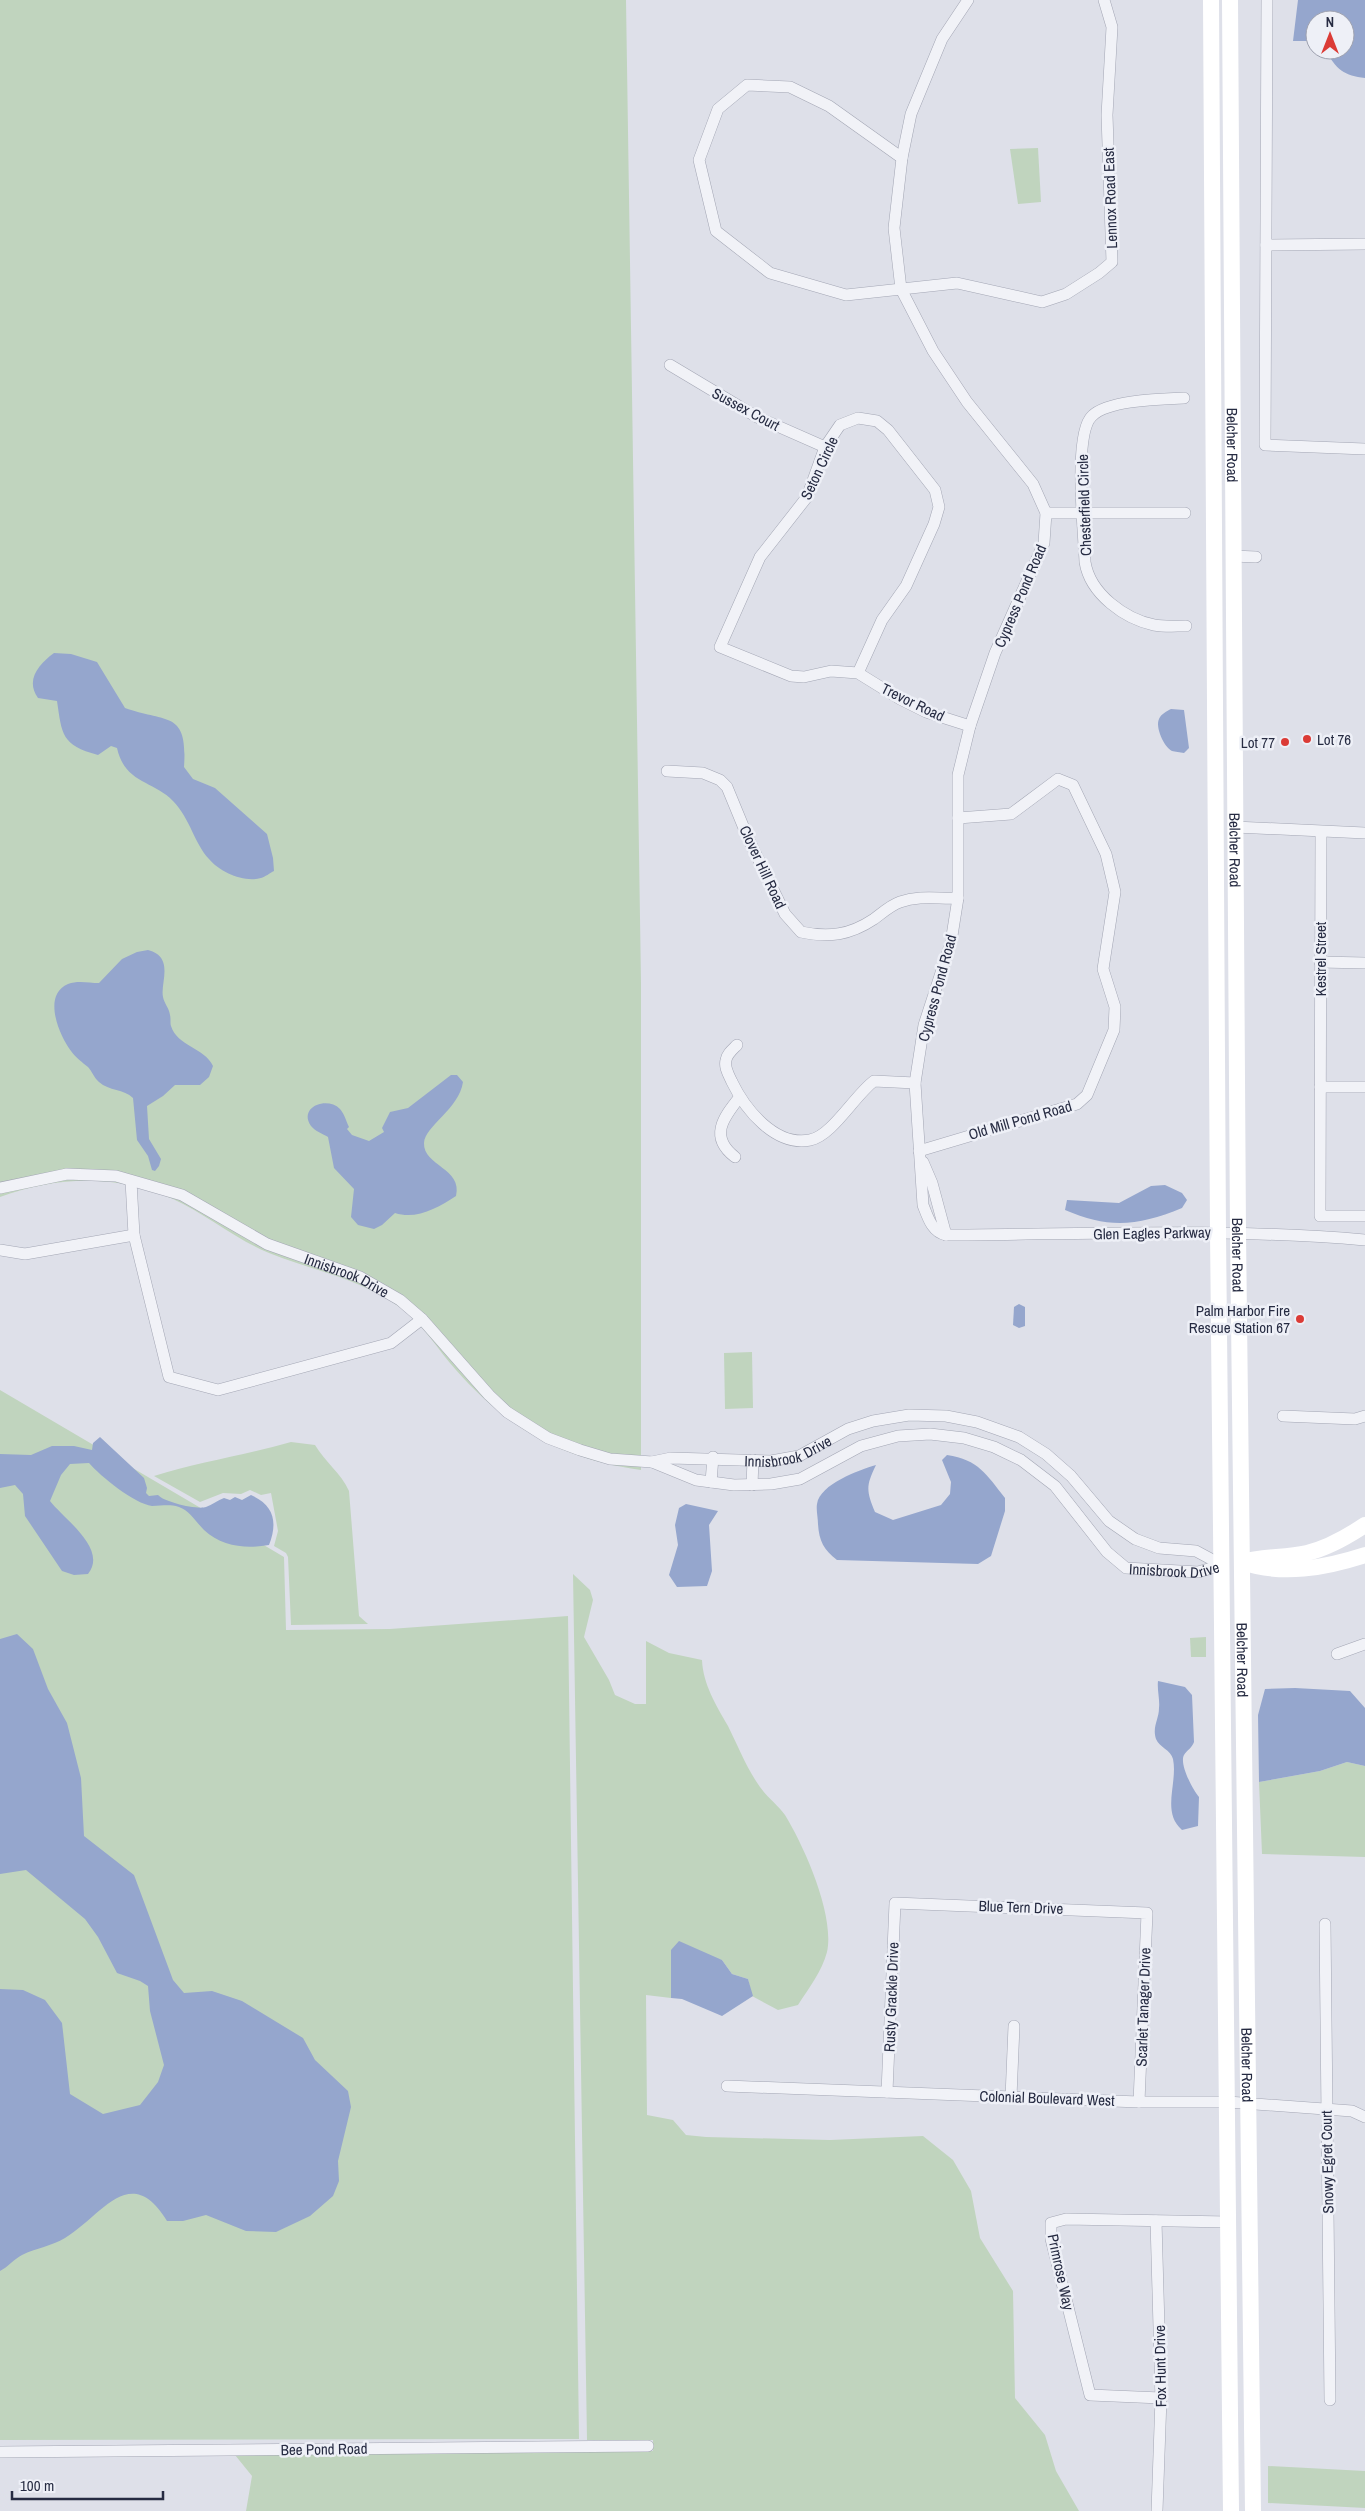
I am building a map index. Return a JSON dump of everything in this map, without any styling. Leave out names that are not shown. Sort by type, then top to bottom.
[{"type":"main road","name":"Belcher Road","points":[[1211,0],[1218,1233],[1231,2511]]},
{"type":"main road","name":"Belcher Road","points":[[1230,0],[1238,1233],[1253,2511]]},
{"type":"main road","points":[[1221,1483],[1228,1492],[1233,1545],[1242,1562],[1262,1569],[1322,1568],[1365,1555]]},
{"type":"main road","points":[[1242,1562],[1261,1556],[1306,1554],[1349,1536],[1365,1524]]},
{"type":"main road","points":[[1222,1565],[1230,1571],[1236,1582],[1236,1624],[1242,1644]]},
{"type":"main road","points":[[1231,2483],[1253,2483]]},
{"type":"street","name":"Cypress Pond Road","points":[[942,1234],[932,1183],[919,1151],[915,1083],[924,1025],[951,942],[958,898],[958,775],[970,726],[995,653],[1044,544],[1046,513],[1033,484],[967,402],[933,351],[901,289],[894,228],[902,158],[911,114],[942,39],[968,0]]},
{"type":"street","name":"Lennox Road East","points":[[901,289],[957,283],[1042,302],[1066,294],[1099,273],[1112,262],[1107,115],[1112,27],[1104,0]]},
{"type":"street","points":[[1267,0],[1265,445],[1365,449]]},
{"type":"street","points":[[901,289],[846,295],[770,273],[716,231],[699,160],[718,109],[747,85],[790,87],[829,106],[902,158]]},
{"type":"street","points":[[1266,245],[1365,244]]},
{"type":"street","name":"Sussex Court","points":[[670,365],[757,418],[825,447]]},
{"type":"street","name":"Chesterfield Circle","points":[[1184,398],[1142,399],[1093,415],[1086,424],[1082,440],[1086,569],[1099,594],[1140,622],[1157,626],[1186,626]]},
{"type":"street","name":"Seton Circle","points":[[858,418],[877,421],[888,430],[935,490],[940,508],[906,586],[882,620],[858,673],[831,671],[804,677],[791,676],[720,647],[760,557],[807,497],[825,447],[840,425],[858,418]]},
{"type":"street","points":[[1046,513],[1185,513]]},
{"type":"street","points":[[1233,556],[1256,557]]},
{"type":"street","name":"Trevor Road","points":[[858,673],[900,699],[926,712],[970,726]]},
{"type":"street","name":"Clover Hill Road","points":[[667,771],[703,773],[720,780],[728,787],[748,838],[785,914],[801,932],[830,936],[847,933],[859,929],[899,902],[917,897],[958,898]]},
{"type":"street","name":"Old Mill Pond Road","points":[[919,1151],[1077,1104],[1088,1095],[1114,1030],[1115,1007],[1103,970],[1115,892],[1106,854],[1073,785],[1058,779],[1011,814],[958,818]]},
{"type":"street","points":[[1235,827],[1365,833]]},
{"type":"street","name":"Kestrel Street","points":[[1321,832],[1320,1216],[1365,1216]]},
{"type":"street","points":[[1320,962],[1365,963]]},
{"type":"street","points":[[737,1045],[729,1053],[725,1066],[739,1098],[762,1122],[784,1137],[800,1141],[814,1138],[826,1131],[874,1081],[915,1083]]},
{"type":"street","points":[[1320,1087],[1365,1087]]},
{"type":"street","points":[[735,1157],[725,1148],[720,1132],[724,1118],[739,1098]]},
{"type":"street","name":"Innisbrook Drive","points":[[0,1188],[67,1174],[116,1176],[182,1195],[267,1244],[360,1277],[400,1300],[422,1319],[489,1395],[507,1412],[548,1438],[610,1459],[652,1462],[671,1458],[713,1457],[771,1461],[799,1456],[848,1429],[882,1420],[909,1415],[946,1416],[977,1422],[1019,1437],[1046,1454],[1071,1476],[1109,1521],[1135,1539],[1159,1548],[1196,1551],[1222,1565]]},
{"type":"street","points":[[131,1181],[134,1235],[169,1377],[218,1390],[391,1344],[422,1319]]},
{"type":"street","name":"Glen Eagles Parkway","points":[[942,1234],[1238,1233],[1365,1240]]},
{"type":"street","points":[[0,1250],[25,1254],[134,1235]]},
{"type":"street","points":[[1283,1416],[1355,1419],[1365,1416]]},
{"type":"street","name":"Innisbrook Drive","points":[[652,1462],[696,1480],[752,1485],[771,1484],[800,1479],[862,1446],[898,1436],[930,1434],[964,1438],[1021,1460],[1055,1486],[1107,1552],[1126,1568],[1198,1572],[1222,1565]]},
{"type":"street","points":[[711,1482],[713,1457]]},
{"type":"street","points":[[752,1485],[753,1460]]},
{"type":"street","points":[[1337,1654],[1365,1644]]},
{"type":"street","name":"Blue Tern Drive","points":[[895,1903],[1147,1913]]},
{"type":"street","name":"Rusty Grackle Drive","points":[[887,2092],[895,1903]]},
{"type":"street","name":"Scarlet Tanager Drive","points":[[1139,2102],[1147,1913]]},
{"type":"street","name":"Snowy Egret Court","points":[[1325,1924],[1330,2400]]},
{"type":"street","points":[[1011,2097],[1014,2026]]},
{"type":"street","name":"Colonial Boulevard West","points":[[727,2086],[1139,2102],[1228,2102],[1326,2108],[1352,2111],[1365,2117]]},
{"type":"street","name":"Primrose Way","points":[[1161,2398],[1090,2395],[1051,2239],[1051,2223],[1066,2219],[1228,2222]]},
{"type":"street","name":"Fox Hunt Drive","points":[[1156,2221],[1161,2398],[1157,2511]]},
{"type":"street","name":"Bee Pond Road","points":[[0,2452],[648,2446]]},
{"type":"green space","points":[[0,0],[626,0],[641,983],[641,1470],[586,1458],[539,1438],[517,1425],[476,1391],[409,1314],[401,1308],[353,1282],[287,1260],[256,1247],[173,1199],[130,1185],[87,1181],[43,1185],[0,1197]]},
{"type":"green space","points":[[1038,148],[1041,202],[1018,204],[1010,149]]},
{"type":"green space","points":[[752,1352],[753,1408],[725,1409],[724,1353]]},
{"type":"green space","points":[[0,1390],[284,1557],[286,1630],[390,1629],[568,1616],[579,2439],[0,2440]]},
{"type":"green space","points":[[291,1442],[315,1445],[342,1479],[349,1491],[359,1616],[368,1624],[291,1625],[288,1557],[286,1553],[274,1546],[278,1531],[271,1493],[261,1495],[250,1490],[241,1494],[223,1493],[200,1502],[154,1476]]},
{"type":"green space","points":[[573,1574],[590,1590],[593,1600],[584,1637],[609,1680],[615,1695],[635,1704],[646,1704],[646,1641],[669,1653],[702,1660],[711,1694],[755,1780],[785,1815],[801,1844],[816,1881],[826,1919],[827,1952],[819,1973],[798,2005],[778,2010],[752,1996],[748,1979],[732,1974],[722,1960],[671,1951],[671,1998],[646,1995],[647,2115],[673,2120],[686,2135],[706,2137],[830,2140],[923,2136],[953,2160],[971,2191],[980,2238],[1013,2291],[1015,2398],[1045,2435],[1056,2471],[1079,2511],[246,2511],[252,2476],[235,2455],[653,2451],[653,2440],[587,2440]]},
{"type":"green space","points":[[1206,1637],[1206,1657],[1191,1657],[1190,1638]]},
{"type":"green space","points":[[1347,1762],[1365,1766],[1365,1857],[1262,1854],[1259,1782],[1320,1771]]},
{"type":"green space","points":[[1268,2466],[1365,2471],[1365,2508],[1268,2503]]},
{"type":"water","points":[[1298,0],[1365,0],[1365,78],[1346,73],[1337,67],[1332,60],[1355,60],[1355,10],[1305,10],[1305,41],[1293,41]]},
{"type":"water","points":[[54,653],[71,654],[97,662],[125,708],[163,718],[178,727],[184,749],[184,767],[193,779],[215,788],[267,834],[274,871],[261,878],[247,879],[240,878],[219,868],[204,853],[179,808],[165,794],[140,780],[126,769],[117,748],[111,746],[98,755],[77,747],[70,742],[62,730],[57,701],[38,698],[34,691],[33,679],[39,667]]},
{"type":"water","points":[[1171,709],[1184,710],[1189,748],[1184,753],[1169,749],[1159,732],[1158,723],[1160,717]]},
{"type":"water","points":[[148,950],[156,953],[164,964],[163,997],[174,1033],[185,1043],[204,1055],[213,1066],[209,1077],[200,1085],[175,1085],[163,1096],[147,1106],[149,1139],[161,1159],[155,1171],[152,1170],[148,1156],[137,1140],[133,1098],[103,1085],[96,1079],[88,1067],[79,1060],[66,1044],[58,1026],[54,1006],[60,989],[68,984],[80,982],[99,983],[122,959],[137,952]]},
{"type":"water","points":[[451,1075],[457,1075],[463,1082],[460,1092],[449,1109],[430,1130],[424,1143],[425,1151],[430,1157],[454,1179],[457,1187],[456,1196],[427,1212],[411,1215],[395,1213],[382,1225],[374,1229],[358,1225],[351,1217],[354,1189],[334,1168],[328,1137],[311,1126],[308,1114],[311,1109],[322,1104],[334,1105],[343,1114],[349,1127],[347,1129],[352,1135],[369,1141],[384,1132],[382,1128],[390,1112],[408,1108]]},
{"type":"water","points":[[1165,1185],[1182,1193],[1187,1200],[1182,1208],[1151,1219],[1124,1223],[1110,1222],[1081,1216],[1065,1210],[1067,1200],[1119,1203],[1151,1186]]},
{"type":"water","points":[[1019,1304],[1025,1307],[1025,1326],[1019,1328],[1013,1325],[1014,1307]]},
{"type":"water","points":[[100,1437],[144,1478],[147,1488],[146,1493],[149,1496],[158,1495],[173,1503],[202,1508],[224,1498],[230,1500],[235,1497],[242,1500],[251,1495],[259,1499],[265,1504],[272,1515],[273,1529],[269,1545],[252,1547],[235,1545],[219,1540],[204,1530],[183,1509],[172,1506],[145,1504],[118,1489],[89,1463],[70,1464],[61,1475],[50,1501],[89,1545],[93,1555],[93,1564],[88,1574],[74,1575],[62,1571],[25,1516],[23,1494],[15,1485],[0,1488],[0,1454],[31,1455],[52,1446],[74,1446],[92,1450],[93,1443]]},
{"type":"water","points":[[947,1455],[967,1460],[981,1469],[1005,1498],[1005,1511],[991,1556],[978,1564],[837,1560],[829,1553],[821,1540],[817,1511],[817,1504],[825,1490],[851,1474],[876,1465],[868,1488],[870,1498],[875,1512],[893,1520],[941,1505],[950,1494],[951,1482],[942,1460]]},
{"type":"water","points":[[686,1504],[718,1511],[709,1525],[712,1571],[707,1586],[677,1587],[669,1575],[678,1545],[675,1525],[679,1508]]},
{"type":"water","points":[[17,1634],[33,1649],[48,1689],[67,1723],[81,1778],[84,1836],[134,1875],[173,1980],[184,1993],[212,1991],[242,2001],[303,2038],[315,2060],[348,2091],[351,2107],[338,2161],[339,2181],[333,2196],[310,2216],[276,2232],[246,2231],[206,2215],[183,2221],[167,2221],[154,2204],[141,2195],[128,2194],[104,2207],[65,2238],[22,2255],[0,2271],[0,1989],[23,1990],[45,2000],[62,2023],[70,2094],[103,2114],[140,2105],[158,2082],[164,2065],[150,2011],[148,1986],[140,1981],[117,1973],[98,1937],[85,1919],[26,1870],[0,1874],[0,1639]]},
{"type":"water","points":[[1158,1681],[1185,1687],[1192,1695],[1194,1742],[1184,1755],[1183,1764],[1187,1777],[1199,1797],[1198,1826],[1182,1830],[1172,1815],[1173,1759],[1170,1753],[1158,1742],[1155,1735],[1159,1712]]},
{"type":"water","points":[[1295,1688],[1350,1691],[1365,1708],[1365,1766],[1347,1762],[1320,1771],[1259,1782],[1258,1715],[1265,1689]]},
{"type":"water","points":[[679,1941],[722,1960],[732,1974],[748,1979],[753,1996],[722,2016],[682,1999],[671,1998],[671,1950]]},
{"type":"place","name":"Lot 76","points":[[1307,739]]},
{"type":"place","name":"Lot 77","points":[[1285,742]]},
{"type":"place","name":"Palm Harbor Fire Rescue Station 67","points":[[1300,1319]]}]
